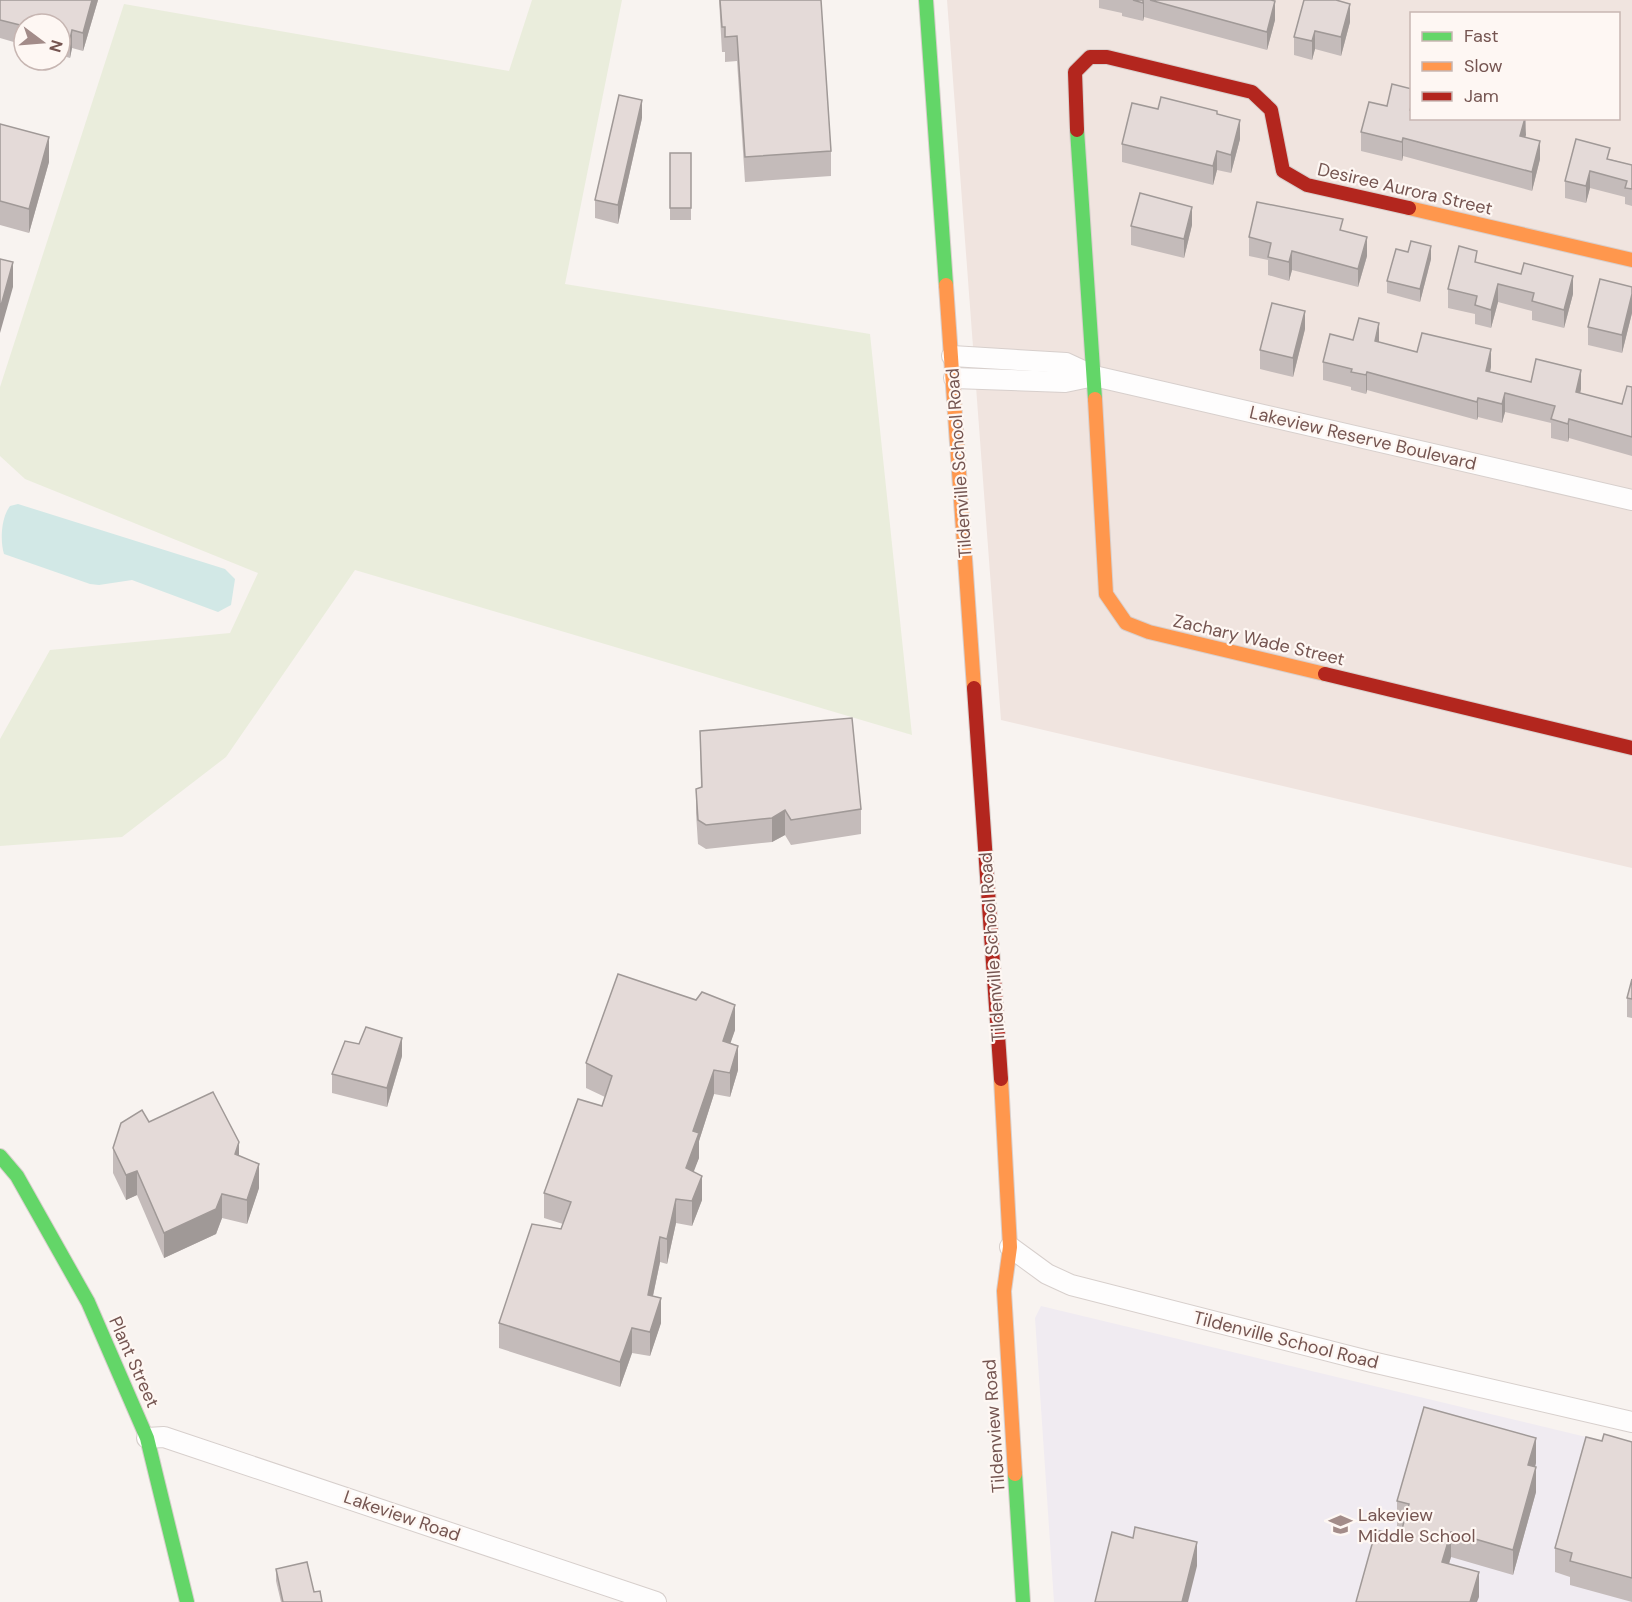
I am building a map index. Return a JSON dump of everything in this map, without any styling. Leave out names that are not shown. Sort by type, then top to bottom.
[{"type":"street","name":"Tildenville School Road","points":[[926,0],[954,378],[1010,1247],[1047,1274],[1071,1285],[1371,1362],[1632,1422]]},
{"type":"street","name":"Desiree Aurora Street","points":[[1094,376],[1074,92],[1075,72],[1090,57],[1107,57],[1252,92],[1266,101],[1276,122],[1276,146],[1283,171],[1307,185],[1632,260]]},
{"type":"street","name":"Lakeview Reserve Boulevard","points":[[952,356],[1066,363],[1094,376],[1632,500]]},
{"type":"street","name":"Lakeview Reserve Boulevard","points":[[954,378],[1065,382],[1094,376]]},
{"type":"street","name":"Zachary Wade Street","points":[[1094,376],[1106,594],[1126,623],[1149,632],[1632,748]]},
{"type":"street","name":"Plant Street","points":[[0,1156],[17,1176],[88,1302],[147,1438],[186,1602]]},
{"type":"street","name":"Tildenview Road","points":[[1010,1247],[1004,1291],[1023,1602]]},
{"type":"street","name":"Lakeview Road","points":[[147,1438],[164,1437],[656,1602]]},
{"type":"shaded area","points":[[947,0],[1632,0],[1632,868],[1001,720]]},
{"type":"shaded area","points":[[18,504],[225,569],[235,579],[231,605],[218,612],[132,580],[99,585],[90,584],[4,554],[3,523],[10,506]]},
{"type":"shaded area","name":"Lakeview Middle School","points":[[1041,1306],[1632,1448],[1632,1602],[1054,1602],[1035,1318]]},
{"type":"green space","points":[[532,0],[622,0],[565,284],[870,334],[912,735],[355,570],[226,757],[122,837],[0,846],[0,739],[50,650],[230,633],[258,573],[25,479],[0,456],[0,387],[124,4],[509,71]]},
{"type":"building","points":[[0,0],[92,0],[83,33],[72,30],[72,12],[12,12],[12,23],[0,20]]},
{"type":"building","points":[[720,0],[821,0],[831,151],[745,157],[737,36],[725,37]]},
{"type":"building","points":[[1150,0],[1271,0],[1275,1],[1267,32]]},
{"type":"building","points":[[1304,0],[1336,0],[1350,4],[1341,37],[1315,31],[1312,41],[1294,37]]},
{"type":"building","points":[[1392,84],[1410,88],[1410,120],[1524,120],[1520,136],[1540,141],[1532,172],[1403,138],[1402,142],[1361,132],[1369,102],[1387,106]]},
{"type":"building","points":[[619,95],[642,100],[618,205],[595,200]]},
{"type":"building","points":[[1161,97],[1217,111],[1217,114],[1240,120],[1231,155],[1217,151],[1213,166],[1122,144],[1132,103],[1158,109]]},
{"type":"building","points":[[0,124],[49,137],[29,209],[0,201]]},
{"type":"building","points":[[1576,139],[1610,148],[1607,159],[1632,165],[1632,189],[1625,188],[1627,181],[1590,171],[1586,186],[1565,181]]},
{"type":"building","points":[[670,153],[691,153],[691,208],[670,208]]},
{"type":"building","points":[[1140,193],[1192,207],[1184,239],[1131,226]]},
{"type":"building","points":[[1257,202],[1343,219],[1340,230],[1367,237],[1358,269],[1292,251],[1289,262],[1268,257],[1271,243],[1249,237]]},
{"type":"building","points":[[1411,241],[1431,246],[1420,289],[1387,281],[1396,249],[1408,252]]},
{"type":"building","points":[[1459,246],[1477,251],[1475,262],[1521,274],[1524,263],[1573,276],[1564,310],[1532,301],[1534,293],[1498,284],[1491,310],[1475,305],[1477,296],[1448,289]]},
{"type":"building","points":[[0,259],[13,262],[0,309]]},
{"type":"building","points":[[1600,279],[1632,287],[1622,335],[1588,327]]},
{"type":"building","points":[[1272,303],[1305,311],[1293,358],[1260,350]]},
{"type":"building","points":[[1359,318],[1379,323],[1375,341],[1417,352],[1422,333],[1491,349],[1486,371],[1531,382],[1536,359],[1581,370],[1576,392],[1622,404],[1627,386],[1632,387],[1632,437],[1569,419],[1568,424],[1551,419],[1555,406],[1505,393],[1502,404],[1478,398],[1477,402],[1367,372],[1366,375],[1351,372],[1352,369],[1323,362],[1330,334],[1353,340]]},
{"type":"building","points":[[852,718],[861,809],[791,820],[785,810],[772,818],[706,825],[698,820],[696,789],[702,787],[700,731]]},
{"type":"building","points":[[618,974],[696,1000],[702,992],[735,1005],[723,1041],[738,1046],[730,1073],[714,1070],[693,1131],[699,1133],[686,1168],[702,1176],[692,1201],[676,1199],[667,1239],[660,1237],[648,1295],[661,1298],[650,1332],[632,1328],[620,1362],[499,1323],[532,1224],[561,1229],[571,1202],[544,1193],[578,1099],[602,1106],[612,1076],[586,1063]]},
{"type":"building","points":[[1632,979],[1632,999],[1627,998]]},
{"type":"building","points":[[366,1027],[402,1038],[387,1088],[332,1074],[345,1041],[359,1044]]},
{"type":"building","points":[[213,1092],[239,1142],[235,1154],[259,1164],[247,1200],[222,1194],[216,1209],[164,1233],[137,1171],[126,1175],[113,1148],[121,1123],[142,1110],[149,1122]]},
{"type":"building","points":[[1424,1407],[1536,1438],[1528,1465],[1536,1467],[1513,1550],[1451,1532],[1442,1562],[1479,1572],[1470,1602],[1356,1602],[1376,1530],[1400,1536],[1409,1504],[1397,1501]]},
{"type":"building","points":[[1604,1434],[1632,1442],[1632,1578],[1570,1561],[1572,1553],[1555,1548],[1586,1437],[1602,1441]]},
{"type":"building","points":[[1135,1527],[1197,1542],[1182,1602],[1095,1602],[1112,1532],[1133,1538]]},
{"type":"building","points":[[307,1562],[314,1592],[320,1591],[322,1602],[283,1602],[276,1569]]},
{"type":"traffic: fast","points":[[926,0],[946,285]]},
{"type":"traffic: fast","points":[[1077,130],[1095,399]]},
{"type":"traffic: fast","points":[[0,1156],[17,1176],[88,1302],[147,1438],[187,1602]]},
{"type":"traffic: fast","points":[[1015,1474],[1023,1602]]},
{"type":"traffic: slow","points":[[1409,208],[1632,260]]},
{"type":"traffic: slow","points":[[946,285],[974,688]]},
{"type":"traffic: slow","points":[[1095,399],[1106,594],[1126,623],[1149,632],[1325,674]]},
{"type":"traffic: slow","points":[[1001,1079],[1010,1247],[1004,1291],[1015,1474]]},
{"type":"traffic: jam","points":[[1077,130],[1075,72],[1090,57],[1107,57],[1252,92],[1271,110],[1283,171],[1307,185],[1409,208]]},
{"type":"traffic: jam","points":[[1325,674],[1632,748]]},
{"type":"traffic: jam","points":[[974,688],[1001,1079]]},
{"type":"place","name":"Lakeview Middle School","points":[[1340,1525]]}]
